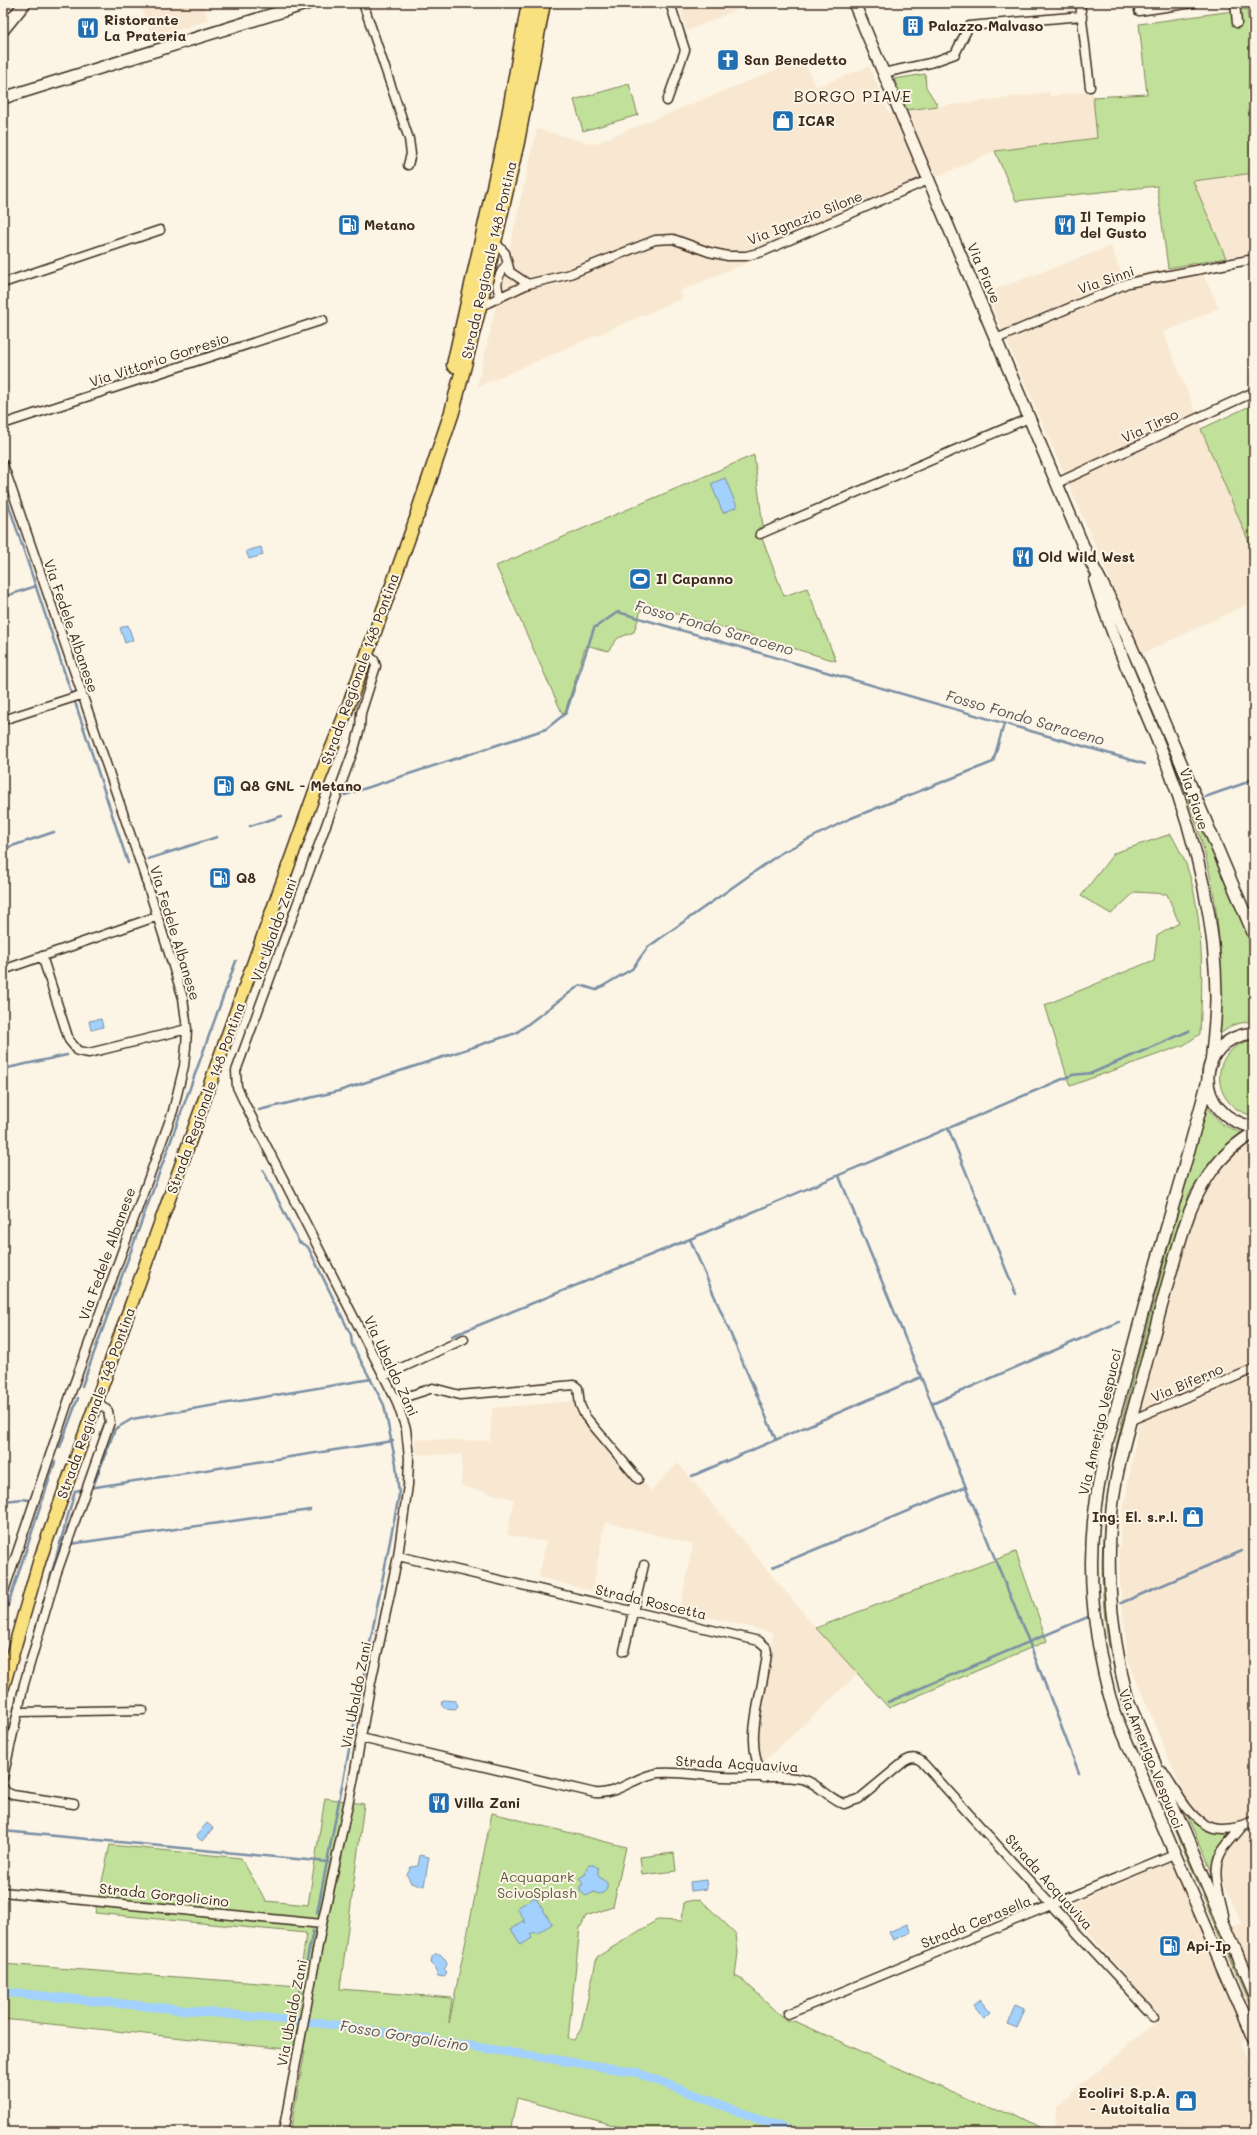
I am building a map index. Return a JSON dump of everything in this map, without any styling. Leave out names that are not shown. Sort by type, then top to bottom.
[{"type":"highway","points":[[520,3],[522,43]]},
{"type":"highway","name":"Strada Regionale 148 Pontina","points":[[418,513],[470,298],[505,138],[529,3]]},
{"type":"highway","name":"Strada Regionale 148 Pontina","points":[[418,513],[452,412],[479,307],[517,142],[543,3]]},
{"type":"highway","points":[[530,72],[551,3]]},
{"type":"main road","name":"Strada Regionale 148 Pontina","points":[[3,1687],[40,1559],[319,780],[367,655],[418,513]]},
{"type":"street","points":[[3,30],[25,3]]},
{"type":"street","points":[[3,98],[310,3]]},
{"type":"street","points":[[362,3],[410,142],[411,154],[408,165]]},
{"type":"street","points":[[667,101],[685,50],[670,3]]},
{"type":"street","name":"Via Piave","points":[[854,3],[1087,555],[1129,641],[1254,934]]},
{"type":"street","points":[[1080,3],[1090,87]]},
{"type":"street","points":[[1139,11],[1193,3]]},
{"type":"street","points":[[1235,3],[1237,23]]},
{"type":"street","points":[[883,73],[930,63],[955,54],[969,26],[1082,16]]},
{"type":"street","name":"Via Ignazio Silone","points":[[479,307],[528,284],[570,274],[652,241],[663,239],[678,240],[724,256],[746,256],[762,252],[928,180]]},
{"type":"street","points":[[3,283],[160,230]]},
{"type":"street","points":[[494,241],[505,253],[510,272],[528,284]]},
{"type":"street","name":"Via Sinni","points":[[996,339],[1128,283],[1254,259]]},
{"type":"street","points":[[501,296],[498,292],[498,282],[500,272],[507,264]]},
{"type":"street","name":"Via Vittorio Gorresio","points":[[3,424],[323,320]]},
{"type":"street","name":"Via Tirso","points":[[1057,483],[1254,392]]},
{"type":"street","points":[[760,534],[1029,418]]},
{"type":"street","name":"Via Fedele Albanese","points":[[3,464],[158,916],[183,998],[187,1029],[184,1066],[173,1111],[73,1387],[3,1594]]},
{"type":"street","name":"Via Piave","points":[[1087,555],[1104,609],[1169,771],[1197,861],[1206,903],[1214,964],[1215,1013],[1208,1080]]},
{"type":"street","name":"Via Ubaldo Zani","points":[[283,2132],[322,1924],[398,1556],[408,1485],[409,1458],[406,1429],[396,1400],[319,1254],[244,1104],[237,1087],[236,1077],[241,1055],[356,746],[360,728],[361,713],[376,666],[374,660],[367,655]]},
{"type":"street","points":[[3,720],[81,695]]},
{"type":"street","points":[[3,970],[158,916]]},
{"type":"street","points":[[42,956],[69,1040],[78,1051],[89,1053],[187,1029]]},
{"type":"street","points":[[1210,1064],[1218,1050],[1229,1040],[1244,1034],[1254,1033]]},
{"type":"street","points":[[1208,1080],[1210,1094],[1217,1108],[1227,1118],[1240,1125],[1254,1127]]},
{"type":"street","name":"Via Amerigo Vespucci","points":[[1208,1080],[1115,1414],[1095,1509],[1092,1553],[1092,1598],[1102,1673],[1114,1712],[1254,2038]]},
{"type":"street","name":"Via Amerigo Vespucci","points":[[1254,1133],[1234,1147],[1215,1166],[1201,1187],[1192,1205],[1179,1244],[1120,1462],[1112,1521],[1110,1579],[1111,1610],[1118,1662],[1128,1701],[1254,1994]]},
{"type":"street","points":[[384,1376],[464,1339]]},
{"type":"street","name":"Via Biferno","points":[[1131,1420],[1254,1369]]},
{"type":"street","points":[[396,1400],[433,1388],[460,1395],[574,1385],[578,1388],[580,1405],[584,1416],[638,1479]]},
{"type":"street","points":[[3,1778],[26,1677],[56,1575],[110,1422],[108,1411],[97,1401]]},
{"type":"street","name":"Strada Roscetta","points":[[398,1556],[753,1638],[764,1645],[766,1656],[754,1731],[754,1750],[759,1770],[764,1778]]},
{"type":"street","points":[[624,1651],[644,1565]]},
{"type":"street","points":[[18,1712],[143,1710]]},
{"type":"street","name":"Strada Acquaviva","points":[[361,1738],[595,1793],[614,1791],[635,1780],[660,1773],[806,1780],[833,1799],[847,1804],[859,1799],[905,1761],[912,1758],[917,1758],[1154,2016]]},
{"type":"street","points":[[1150,1753],[1187,1811],[1194,1818],[1205,1825],[1219,1829],[1241,1828],[1254,1822]]},
{"type":"street","points":[[3,1787],[6,1792],[13,1795],[74,1804]]},
{"type":"street","points":[[1227,1932],[1217,1881],[1217,1864],[1221,1853],[1241,1828]]},
{"type":"street","name":"Strada Cerasella","points":[[788,2014],[1174,1854]]},
{"type":"street","name":"Strada Gorgolicino","points":[[3,1892],[322,1924]]},
{"type":"shaded area","points":[[140,3],[203,3],[208,20],[152,39]]},
{"type":"shaded area","points":[[679,3],[753,3],[687,31]]},
{"type":"shaded area","points":[[802,59],[816,87],[869,66],[889,113],[1050,92],[1050,96],[1093,91],[1097,138],[995,151],[935,178],[924,188],[680,291],[683,298],[477,387],[537,129],[593,144]]},
{"type":"shaded area","points":[[1254,173],[1254,252],[1226,258],[1192,180]]},
{"type":"shaded area","points":[[1111,246],[1123,276],[1198,263],[1219,308],[1163,333],[1254,554],[1254,601],[1142,654],[986,293]]},
{"type":"shaded area","points":[[1254,1141],[1254,2039],[1242,2043],[1254,2082],[1254,2132],[1053,2132],[1054,2107],[1162,2017],[1066,1907],[1169,1862],[1173,1864],[1207,1938],[1241,1923],[1224,1884],[1222,1865],[1231,1847],[1244,1834],[1239,1822],[1215,1823],[1201,1817],[1191,1809],[1172,1767],[1128,1660],[1120,1583],[1119,1550],[1123,1512],[1141,1409],[1198,1202],[1225,1164],[1234,1155]]},
{"type":"shaded area","points":[[574,1401],[574,1409],[638,1484],[643,1481],[651,1491],[678,1463],[816,1628],[858,1674],[763,1762],[756,1745],[773,1633],[680,1610],[693,1544],[605,1522],[592,1591],[539,1577],[546,1542],[507,1535],[514,1499],[461,1486],[462,1455],[417,1454],[414,1439],[490,1441],[492,1408]]},
{"type":"green space","points":[[1247,9],[1254,80],[1254,173],[1193,181],[1226,258],[1168,268],[1157,186],[1016,201],[995,151],[1097,138],[1093,97],[1147,94],[1139,24]]},
{"type":"green space","points":[[925,74],[926,87],[938,106],[907,110],[894,79]]},
{"type":"green space","points":[[629,84],[638,115],[583,131],[574,100]]},
{"type":"green space","points":[[1254,404],[1254,554],[1201,429]]},
{"type":"green space","name":"Il Capanno","points":[[754,455],[763,527],[758,528],[784,596],[807,588],[836,661],[643,604],[634,632],[618,638],[608,651],[586,645],[565,712],[562,713],[496,566]]},
{"type":"green space","points":[[1135,666],[1254,950],[1254,1020],[1233,1025],[1220,1034],[1220,948],[1212,883],[1200,837],[1184,788],[1133,667]]},
{"type":"green space","points":[[1171,834],[1186,864],[1192,883],[1196,904],[1202,970],[1200,1034],[1184,1045],[1070,1086],[1045,1005],[1154,960],[1157,936],[1179,923],[1167,894],[1135,892],[1111,914],[1081,896],[1114,853]]},
{"type":"green space","points":[[1254,1040],[1254,1116],[1239,1110],[1228,1101],[1222,1090],[1220,1077],[1222,1064],[1228,1053],[1239,1045]]},
{"type":"green space","points":[[1207,1107],[1222,1124],[1243,1134],[1223,1149],[1207,1166],[1189,1194],[1150,1329],[1112,1484],[1113,1645],[1194,1865],[1254,2005],[1254,2014],[1126,1710],[1109,1646],[1103,1603],[1102,1561],[1105,1520],[1110,1480],[1118,1440],[1127,1400]]},
{"type":"green space","points":[[1016,1552],[1047,1641],[889,1708],[816,1628]]},
{"type":"green space","name":"Acquapark ScivoSplash","points":[[325,1798],[364,1804],[340,1989],[452,1998],[449,2023],[492,1813],[626,1847],[613,1907],[586,1916],[580,1928],[568,2039],[574,2040],[581,2029],[597,1957],[657,1920],[682,1921],[684,1902],[700,1899],[736,1934],[738,1953],[735,1976],[743,1980],[786,2020],[797,2022],[991,2110],[1011,2112],[1050,2132],[693,2132],[690,2130],[638,2132],[517,2098],[510,2132],[290,2132],[305,2051],[3,2019],[3,1964],[299,1986],[306,1933],[95,1913],[110,1845],[241,1858],[266,1901],[308,1905]]},
{"type":"green space","points":[[1185,1812],[1201,1827],[1228,1834],[1215,1856],[1215,1880]]},
{"type":"green space","points":[[674,1853],[676,1871],[642,1875],[640,1857]]},
{"type":"water","points":[[725,478],[737,507],[723,513],[711,484]]},
{"type":"water","points":[[261,547],[263,555],[249,559],[246,551]]},
{"type":"water","points":[[128,625],[133,640],[125,643],[120,628]]},
{"type":"water","points":[[101,1019],[103,1027],[91,1030],[89,1021]]},
{"type":"water","points":[[443,1700],[456,1701],[458,1706],[455,1709],[444,1708],[441,1704]]},
{"type":"water","points":[[207,1823],[213,1828],[202,1841],[196,1836]]},
{"type":"water","points":[[420,1855],[429,1857],[424,1886],[411,1883],[407,1875],[411,1867],[418,1866]]},
{"type":"water","points":[[589,1865],[594,1865],[598,1868],[598,1876],[607,1883],[606,1890],[603,1893],[599,1894],[594,1892],[586,1896],[580,1891],[580,1886],[583,1884],[579,1878],[585,1875],[586,1869]]},
{"type":"water","points":[[706,1880],[707,1889],[691,1891],[690,1882]]},
{"type":"water","points":[[535,1897],[552,1924],[536,1934],[535,1932],[530,1934],[532,1938],[521,1945],[511,1929],[523,1921],[526,1923],[517,1908]]},
{"type":"water","points":[[907,1924],[911,1932],[893,1940],[889,1932]]},
{"type":"water","points":[[435,1954],[440,1954],[446,1960],[447,1965],[444,1969],[447,1972],[444,1977],[438,1976],[436,1968],[431,1963],[432,1957]]},
{"type":"water","points":[[980,2000],[991,2013],[984,2019],[973,2005]]},
{"type":"water","points":[[1016,2005],[1025,2009],[1017,2029],[1008,2025]]},
{"type":"waterway","points":[[3,488],[71,692]]},
{"type":"waterway","points":[[3,597],[36,586]]},
{"type":"waterway","name":"Fosso Fondo Saraceno","points":[[345,795],[546,729],[566,713],[594,628],[618,612],[1145,764]]},
{"type":"waterway","points":[[75,702],[128,863]]},
{"type":"waterway","points":[[259,1110],[339,1091],[516,1033],[580,985],[596,990],[632,969],[648,947],[781,853],[849,819],[993,762],[1004,724]]},
{"type":"waterway","name":"Fosso Fondo Saraceno","points":[[1205,797],[1245,783],[1254,777]]},
{"type":"waterway","name":"Fosso Fondo Saraceno","points":[[250,826],[282,816]]},
{"type":"waterway","points":[[3,849],[54,832]]},
{"type":"waterway","name":"Fosso Fondo Saraceno","points":[[148,859],[217,837]]},
{"type":"waterway","points":[[82,1386],[236,961]]},
{"type":"waterway","points":[[452,1336],[690,1239],[1072,1075],[1092,1073],[1189,1031]]},
{"type":"waterway","points":[[3,1069],[67,1055]]},
{"type":"waterway","points":[[948,1128],[1016,1294]]},
{"type":"waterway","points":[[263,1170],[299,1242],[308,1247],[351,1335],[352,1344],[384,1405],[396,1464],[399,1495],[317,1913]]},
{"type":"waterway","points":[[839,1176],[1029,1642],[1079,1773]]},
{"type":"waterway","points":[[690,1239],[776,1440]]},
{"type":"waterway","points":[[932,1404],[1119,1322]]},
{"type":"waterway","points":[[692,1476],[921,1377]]},
{"type":"waterway","points":[[93,1487],[115,1429],[132,1419],[371,1379]]},
{"type":"waterway","points":[[60,1447],[78,1398]]},
{"type":"waterway","points":[[89,1488],[393,1441]]},
{"type":"waterway","points":[[3,1620],[55,1462]]},
{"type":"waterway","points":[[773,1567],[965,1487]]},
{"type":"waterway","points":[[23,1673],[75,1491],[84,1489]]},
{"type":"waterway","points":[[3,1501],[24,1499],[32,1501]]},
{"type":"waterway","points":[[70,1544],[310,1510]]},
{"type":"waterway","points":[[1121,1603],[1242,1551]]},
{"type":"waterway","points":[[888,1702],[1088,1617]]},
{"type":"waterway","points":[[3,1756],[20,1684]]},
{"type":"waterway","points":[[3,1831],[328,1862]]},
{"type":"waterway","points":[[294,2021],[313,1931]]},
{"type":"waterway","name":"Fosso Gorgolicino","points":[[3,1992],[337,2025],[635,2072],[793,2132]]},
{"type":"place","name":"Palazzo Malvaso","points":[[913,26]]},
{"type":"place","name":"Ristorante La Prateria","points":[[88,28]]},
{"type":"place","name":"San Benedetto","points":[[728,60]]},
{"type":"place","name":"ICAR","points":[[783,121]]},
{"type":"place","name":"Metano","points":[[349,225]]},
{"type":"place","name":"Il Tempio del Gusto","points":[[1065,225]]},
{"type":"place","name":"Old Wild West","points":[[1023,557]]},
{"type":"place","name":"Il Capanno","points":[[640,579]]},
{"type":"place","name":"Q8 GNL - Metano","points":[[224,786]]},
{"type":"place","name":"Q8","points":[[220,878]]},
{"type":"place","name":"Ing. El. s.r.l.","points":[[1193,1517]]},
{"type":"place","name":"Villa Zani","points":[[439,1803]]},
{"type":"place","name":"Api-Ip","points":[[1170,1946]]},
{"type":"place","name":"Ecoliri S.p.A. - Autoitalia","points":[[1186,2101]]},
{"type":"district","name":"BORGO PIAVE","points":[[853,96]]}]
